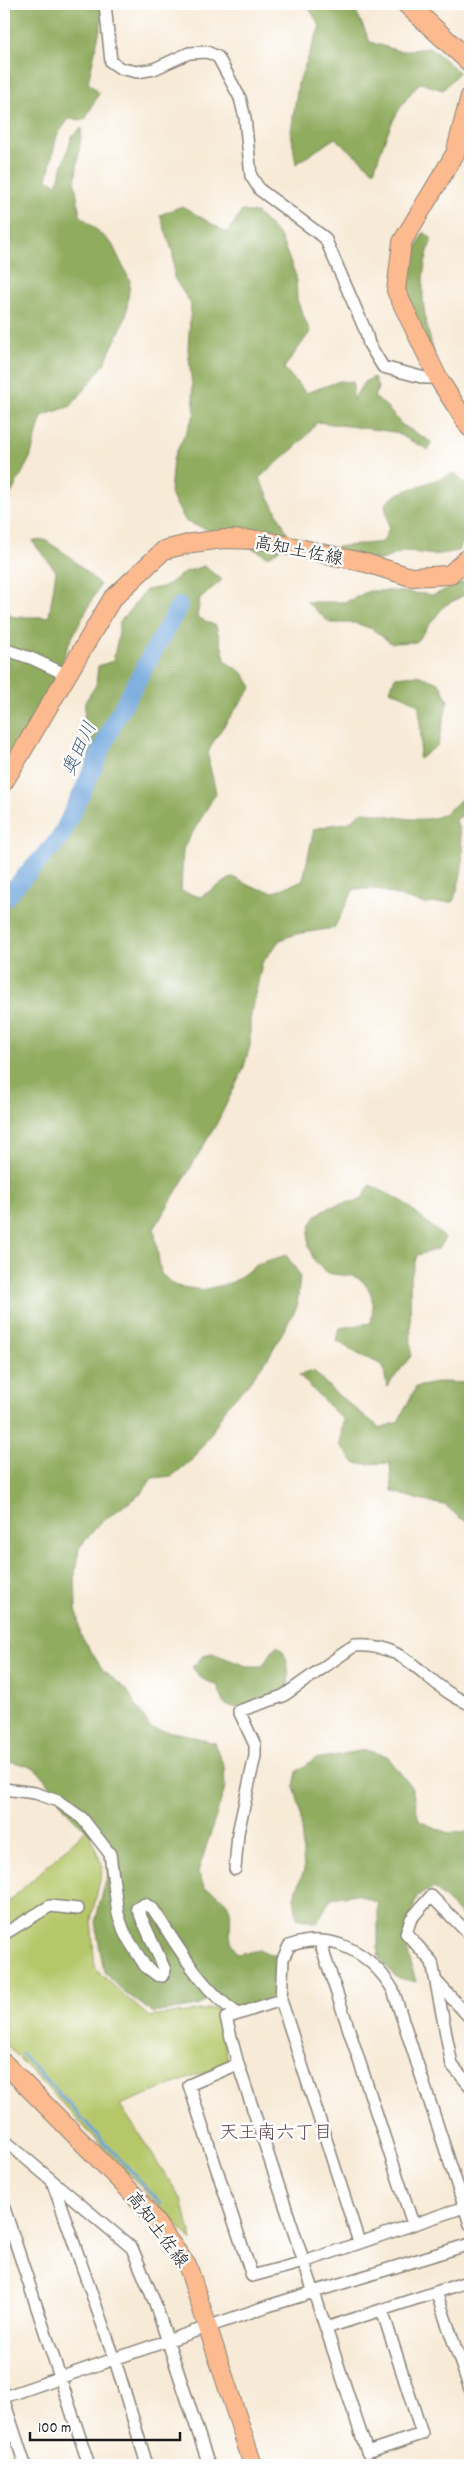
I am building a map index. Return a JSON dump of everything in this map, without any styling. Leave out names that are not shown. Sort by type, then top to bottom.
[{"type":"highway","points":[[407,4],[470,62]]},
{"type":"main road","points":[[470,96],[455,154],[402,242],[396,291],[438,378],[470,428]]},
{"type":"main road","name":"高知土佐線","points":[[4,782],[112,599],[164,550],[192,543],[223,539],[264,540],[366,563],[411,577],[449,575],[470,556]]},
{"type":"main road","name":"高知土佐線","points":[[4,2063],[140,2201],[188,2267],[210,2328],[252,2465]]},
{"type":"street","points":[[105,4],[111,62],[120,68],[137,72],[154,70],[189,53],[207,52],[218,56],[240,98],[245,118],[251,176],[260,190],[324,238],[366,332],[369,344],[383,366],[426,378],[438,378]]},
{"type":"street","points":[[4,649],[33,659],[67,675]]},
{"type":"street","points":[[235,1869],[238,1833],[255,1756],[254,1745],[239,1711],[283,1696],[354,1646],[368,1645],[388,1650],[410,1660],[436,1685],[457,1699],[470,1704]]},
{"type":"street","points":[[4,1789],[43,1796],[58,1802],[82,1818],[110,1854],[118,1914],[125,1934],[145,1966],[156,1975],[162,1976],[165,1970],[137,1908],[146,1904],[153,1909],[205,1983],[227,2007],[236,2013]]},
{"type":"street","points":[[470,1935],[432,1896],[412,1919],[406,1933],[432,1962],[452,2065],[470,2086]]},
{"type":"street","points":[[4,1934],[50,1906],[78,1909]]},
{"type":"street","points":[[359,2242],[281,2000],[282,1959],[289,1946],[310,1941],[332,1943],[356,1951],[367,1958],[383,1973],[393,1990],[468,2206],[470,2224]]},
{"type":"street","points":[[320,1942],[413,2224]]},
{"type":"street","points":[[436,1981],[470,2018]]},
{"type":"street","points":[[281,2000],[236,2013],[226,2018],[238,2064],[367,2452],[422,2434],[382,2310]]},
{"type":"street","points":[[238,2064],[188,2085],[252,2276],[304,2262],[468,2206]]},
{"type":"street","points":[[4,2140],[132,2248],[155,2303],[209,2465]]},
{"type":"street","points":[[52,2181],[115,2360],[148,2465]]},
{"type":"street","points":[[4,2208],[89,2465]]},
{"type":"street","points":[[4,2397],[210,2328],[268,2306],[470,2244]]},
{"type":"street","points":[[326,2328],[470,2281]]},
{"type":"street","points":[[436,2292],[470,2389]]},
{"type":"street","points":[[4,2401],[25,2465]]},
{"type":"green space","points":[[4,4],[103,4],[103,16],[88,82],[99,93],[85,120],[69,119],[57,135],[47,180],[57,184],[72,136],[82,128],[75,183],[80,215],[112,244],[130,281],[126,317],[103,366],[71,406],[42,416],[30,458],[4,507]]},
{"type":"green space","points":[[302,4],[353,4],[370,42],[399,51],[431,48],[459,72],[443,90],[420,83],[411,93],[391,124],[374,171],[335,138],[296,164],[291,132],[298,84],[320,26],[307,5]]},
{"type":"green space","points":[[182,206],[227,233],[242,211],[257,213],[280,236],[296,276],[297,300],[310,332],[284,368],[306,393],[340,381],[353,382],[353,400],[364,382],[374,377],[378,388],[374,397],[385,405],[401,424],[431,442],[429,450],[394,432],[317,422],[298,445],[259,478],[291,540],[269,557],[232,538],[186,522],[170,493],[173,459],[195,413],[188,349],[191,304],[174,278],[173,253],[160,215]]},
{"type":"green space","points":[[424,232],[432,239],[424,271],[423,300],[436,360],[413,314],[407,290],[410,264]]},
{"type":"green space","points":[[455,473],[470,490],[470,530],[458,551],[434,555],[405,551],[382,560],[347,559],[336,547],[383,542],[389,528],[385,504],[397,494]]},
{"type":"green space","points":[[45,540],[69,556],[100,585],[68,645],[44,712],[4,763],[4,603],[12,617],[49,617],[56,571],[32,541]]},
{"type":"green space","points":[[204,566],[222,580],[200,598],[197,617],[216,626],[226,662],[243,673],[252,687],[210,749],[208,755],[216,793],[183,849],[181,891],[200,897],[233,877],[252,887],[274,892],[303,880],[314,829],[348,823],[362,812],[410,819],[429,819],[446,812],[470,790],[470,809],[456,820],[461,842],[462,862],[460,881],[453,902],[425,904],[376,889],[354,889],[334,928],[296,934],[280,940],[262,963],[250,1020],[250,1046],[243,1070],[217,1123],[154,1229],[161,1274],[176,1286],[202,1290],[231,1283],[260,1263],[286,1255],[300,1275],[297,1307],[268,1358],[247,1385],[226,1407],[194,1458],[172,1476],[152,1478],[142,1493],[100,1523],[79,1548],[75,1572],[76,1608],[81,1636],[103,1670],[127,1690],[150,1728],[188,1735],[214,1743],[224,1767],[225,1788],[198,1872],[205,1888],[218,1895],[226,1902],[230,1909],[230,1934],[236,1954],[260,1950],[280,1958],[275,1997],[238,2009],[230,2003],[208,2000],[198,2006],[153,2013],[122,1990],[104,1972],[95,1922],[108,1873],[108,1846],[69,1814],[39,1772],[19,1763],[4,1761],[4,898],[49,856],[71,817],[89,754],[84,722],[85,702],[96,685],[98,666],[113,661],[119,633],[119,623],[146,590],[164,587],[185,572]]},
{"type":"green space","points":[[470,579],[470,597],[464,595],[444,606],[416,642],[391,643],[372,629],[355,623],[330,623],[307,602],[346,602],[369,591],[434,595]]},
{"type":"green space","points":[[417,675],[439,683],[448,700],[438,745],[419,759],[421,738],[419,706],[408,698],[390,690],[395,677]]},
{"type":"green space","points":[[370,1185],[402,1201],[445,1238],[438,1249],[417,1255],[410,1280],[411,1356],[387,1387],[383,1365],[358,1354],[337,1341],[340,1328],[371,1323],[372,1302],[368,1288],[357,1278],[329,1273],[321,1268],[311,1254],[309,1245],[310,1227],[314,1219],[321,1212],[335,1205],[361,1200]]},
{"type":"green space","points":[[314,1371],[333,1391],[380,1428],[398,1422],[416,1387],[442,1382],[470,1383],[470,1522],[460,1518],[445,1505],[419,1500],[392,1491],[390,1463],[356,1464],[340,1445],[343,1420],[299,1375]]},
{"type":"green space","points":[[277,1645],[282,1650],[287,1661],[287,1694],[241,1709],[225,1705],[217,1685],[202,1679],[192,1667],[204,1655],[212,1653],[246,1666],[262,1666]]},
{"type":"green space","points":[[366,1750],[387,1756],[412,1788],[419,1821],[448,1833],[470,1831],[470,1924],[434,1888],[417,1896],[404,1938],[416,1982],[395,1977],[378,1955],[378,1903],[357,1894],[331,1898],[317,1923],[297,1918],[294,1897],[304,1870],[300,1808],[294,1786],[297,1771],[315,1759]]},
{"type":"green space","points":[[87,1829],[103,1867],[91,1919],[95,1969],[149,2017],[215,2008],[229,2063],[120,2105],[182,2200],[192,2241],[4,2042],[4,1906]]},
{"type":"waterway","name":"奥田川","points":[[4,899],[60,838],[114,722],[179,606]]},
{"type":"waterway","points":[[22,2054],[161,2203]]},
{"type":"district","name":"天王南六丁目","points":[[276,2131]]}]
